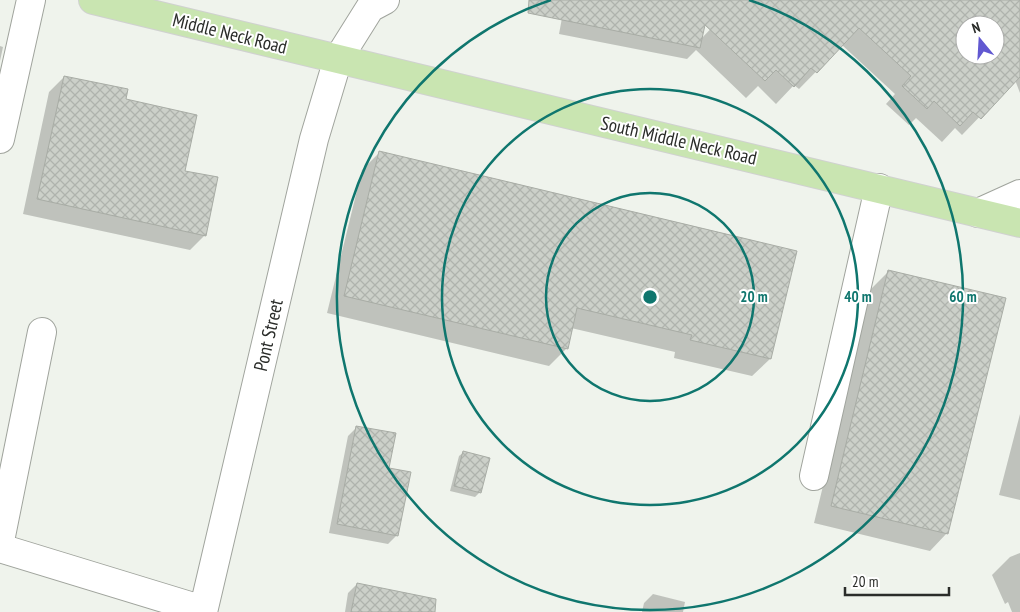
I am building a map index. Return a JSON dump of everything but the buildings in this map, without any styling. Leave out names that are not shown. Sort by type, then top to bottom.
[{"type":"main road","name":"Middle Neck Road","points":[[94,0],[144,6],[338,59]]},
{"type":"main road","name":"South Middle Neck Road","points":[[338,59],[1020,223]]},
{"type":"street","points":[[0,139],[31,0]]},
{"type":"street","name":"Pont Street","points":[[203,611],[314,139],[338,59],[370,8],[384,0]]},
{"type":"street","points":[[814,476],[879,188]]},
{"type":"street","points":[[978,213],[1020,194]]},
{"type":"street","points":[[0,541],[42,332]]},
{"type":"street","points":[[0,548],[203,611]]}]
